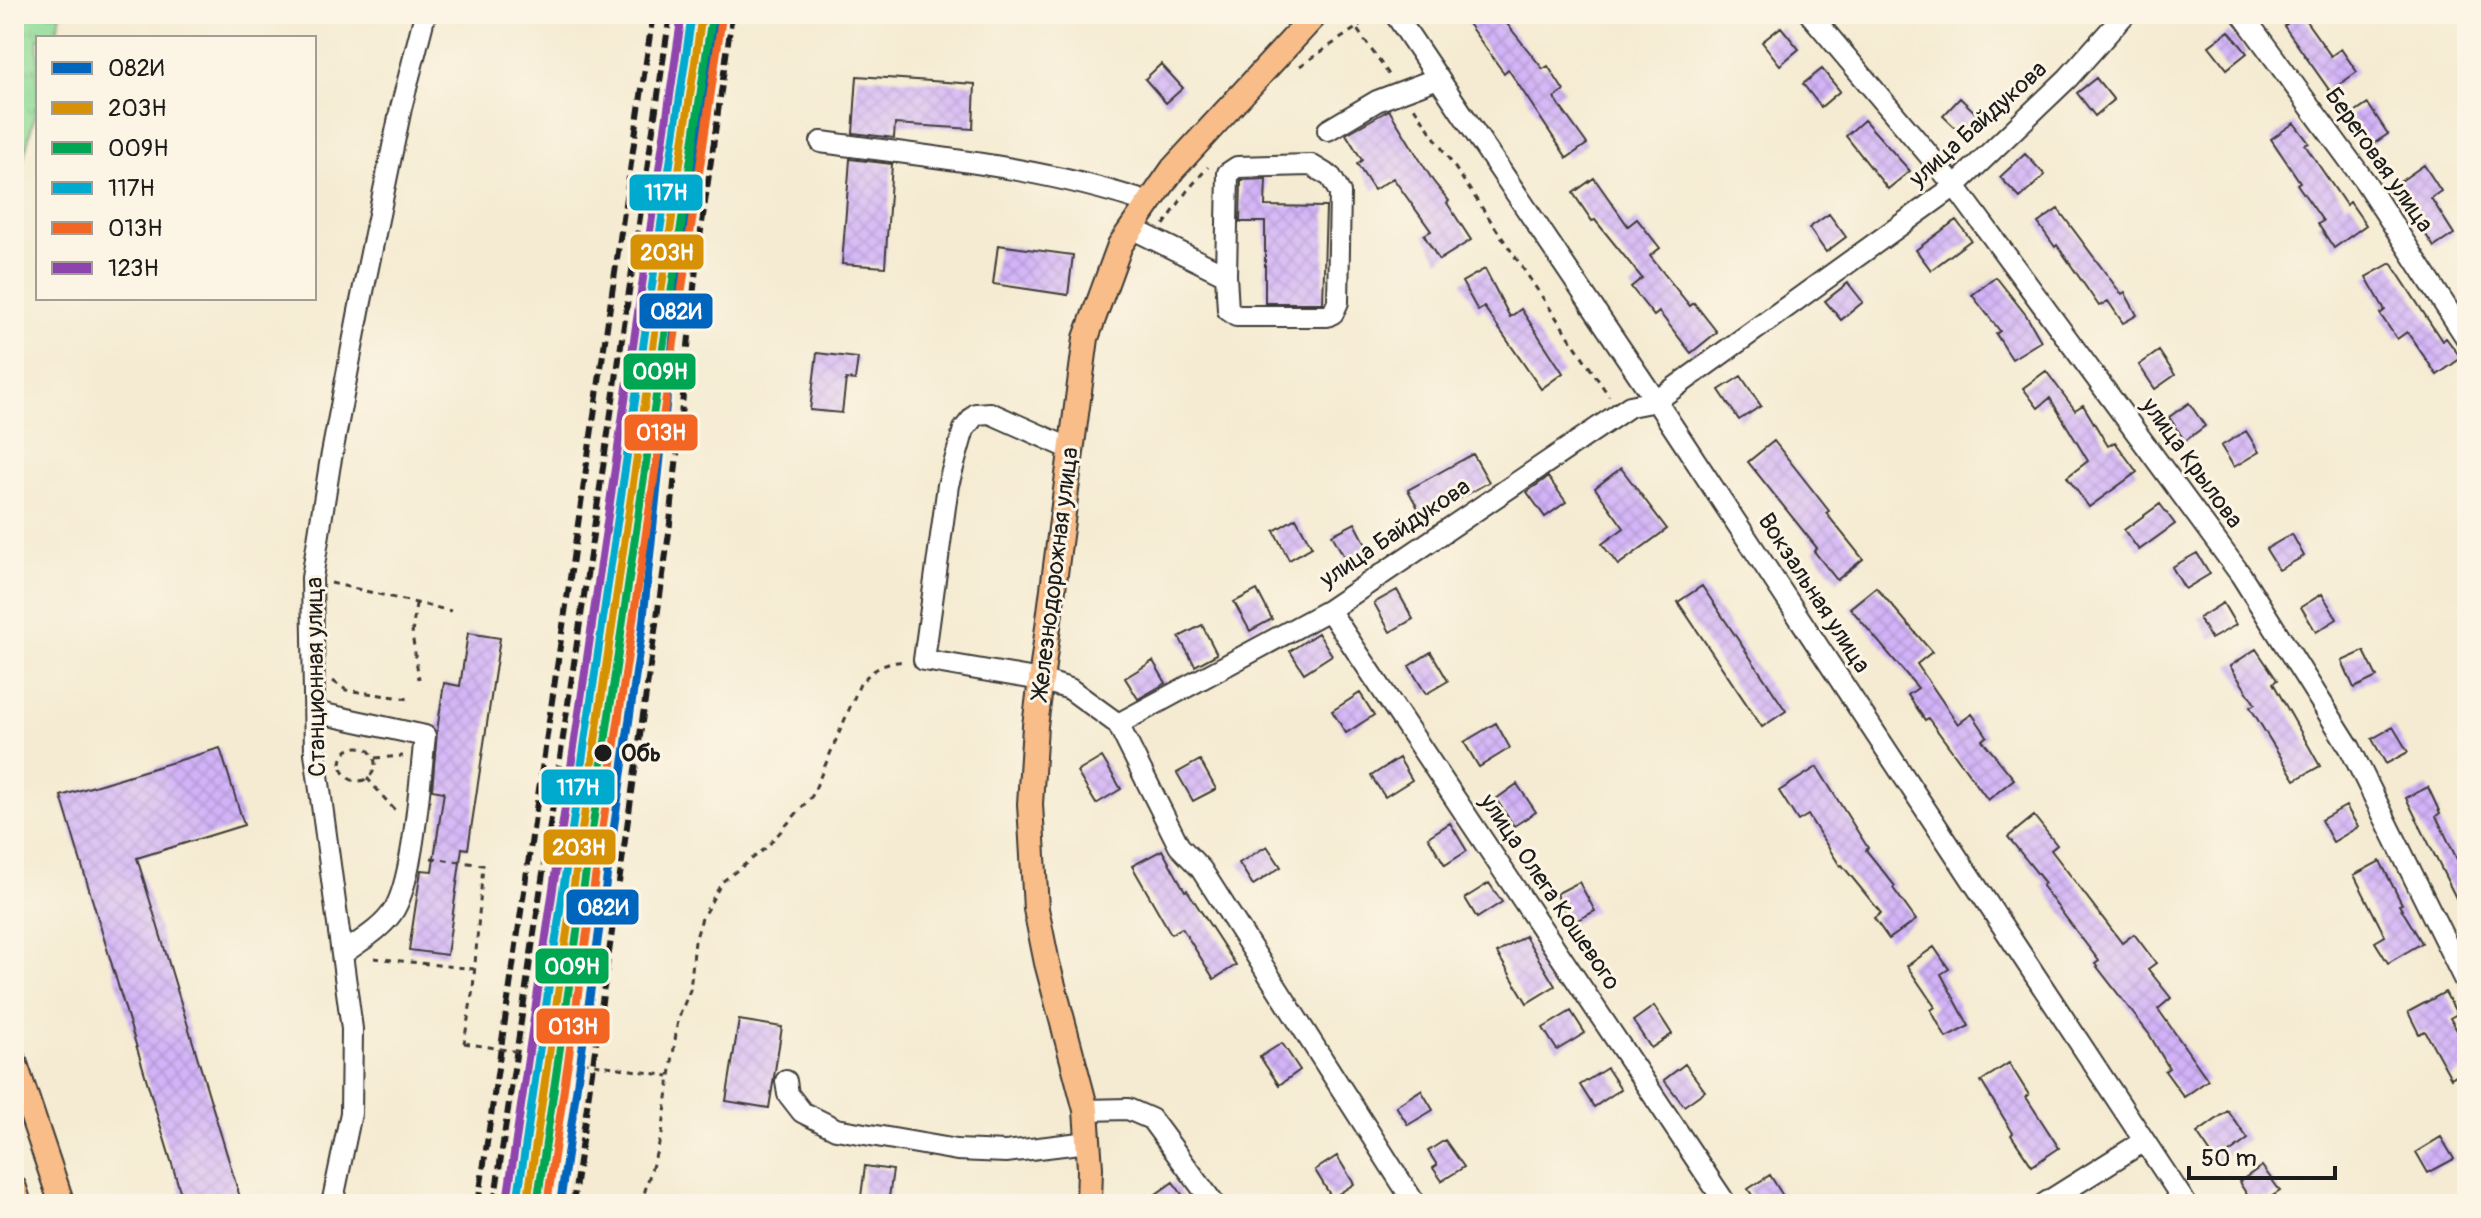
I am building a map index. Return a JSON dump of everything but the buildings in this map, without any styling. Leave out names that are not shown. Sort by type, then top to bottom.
[{"type":"main road","name":"Железнодорожная улица","points":[[1089,1204],[1086,1110],[1036,909],[1030,804],[1035,726],[1086,338],[1120,245],[1131,228],[1173,169],[1316,14]]},
{"type":"main road","points":[[14,1061],[62,1204]]},
{"type":"main road","points":[[14,1188],[19,1204]]},
{"type":"street","name":"Станционная улица","points":[[332,1204],[351,1113],[352,1029],[315,753],[312,578],[359,311],[401,108],[425,14]]},
{"type":"street","name":"Вокзальная улица","points":[[1395,14],[1656,401],[2186,1204]]},
{"type":"street","name":"улица Крылова","points":[[1810,14],[1955,186],[2241,575],[2350,748],[2467,985]]},
{"type":"street","name":"улица Байдукова","points":[[1118,724],[1329,610],[1620,412],[1630,406],[1656,401],[1955,186],[2068,78],[2125,14]]},
{"type":"street","name":"Береговая улица","points":[[2242,14],[2366,183],[2467,339]]},
{"type":"street","points":[[1328,130],[1377,101],[1438,78]]},
{"type":"street","points":[[821,142],[1028,171],[1095,185],[1149,203]]},
{"type":"street","points":[[1311,165],[1331,177],[1340,193],[1338,302],[1333,313],[1327,316],[1236,316],[1228,310],[1226,275],[1228,173],[1237,167],[1311,165]]},
{"type":"street","points":[[1131,228],[1226,275]]},
{"type":"street","points":[[1071,449],[990,413],[976,414],[964,429],[948,485],[924,660],[1041,680],[1070,689],[1118,724],[1179,846],[1201,869],[1415,1204]]},
{"type":"street","name":"улица Олега Кошевого","points":[[1329,610],[1726,1204]]},
{"type":"street","points":[[315,712],[425,736],[410,856],[393,912],[374,932],[344,953]]},
{"type":"street","points":[[786,1081],[788,1094],[802,1112],[836,1129],[957,1150],[1006,1152],[1088,1142]]},
{"type":"street","points":[[1086,1110],[1128,1109],[1151,1119],[1214,1204]]},
{"type":"street","points":[[2044,1204],[2144,1141]]},
{"type":"path","points":[[1279,54],[1292,71],[1372,14]]},
{"type":"path","points":[[1356,28],[1410,102],[1620,412]]},
{"type":"path","points":[[312,578],[451,611]]},
{"type":"path","points":[[416,603],[412,634],[419,679]]},
{"type":"path","points":[[641,1204],[662,1134],[678,1019],[690,990],[695,941],[702,918],[722,882],[766,848],[812,796],[847,711],[868,674],[890,662],[924,660]]},
{"type":"path","points":[[327,673],[346,690],[409,699]]},
{"type":"path","points":[[360,747],[375,758],[375,768],[367,778],[354,780],[342,769],[345,753],[352,748],[360,747]]},
{"type":"path","points":[[375,758],[404,756]]},
{"type":"path","points":[[367,778],[414,832]]},
{"type":"path","points":[[410,856],[483,865],[464,1043],[669,1076]]},
{"type":"path","points":[[370,958],[474,970]]},
{"type":"path","points":[[563,1060],[573,998]]},
{"type":"green space","points":[[14,14],[61,14],[56,36],[36,36],[36,110],[14,196]]},
{"type":"railway","points":[[478,1204],[653,14]]},
{"type":"railway","points":[[494,1204],[670,14]]},
{"type":"railway","points":[[573,1204],[669,533],[697,258],[732,14]]},
{"type":"transit line","name":"123Н","points":[[507,1201],[682,14]]},
{"type":"transit line","name":"117Н","points":[[517,1203],[692,14]]},
{"type":"transit line","name":"203Н","points":[[527,1204],[702,14]]},
{"type":"transit line","name":"082И","points":[[560,1204],[642,631],[682,256],[717,14]]},
{"type":"transit line","name":"009Н","points":[[537,1204],[712,15]]},
{"type":"transit line","name":"013Н","points":[[547,1204],[722,17]]},
{"type":"place","name":"Обь","points":[[603,753]]}]
